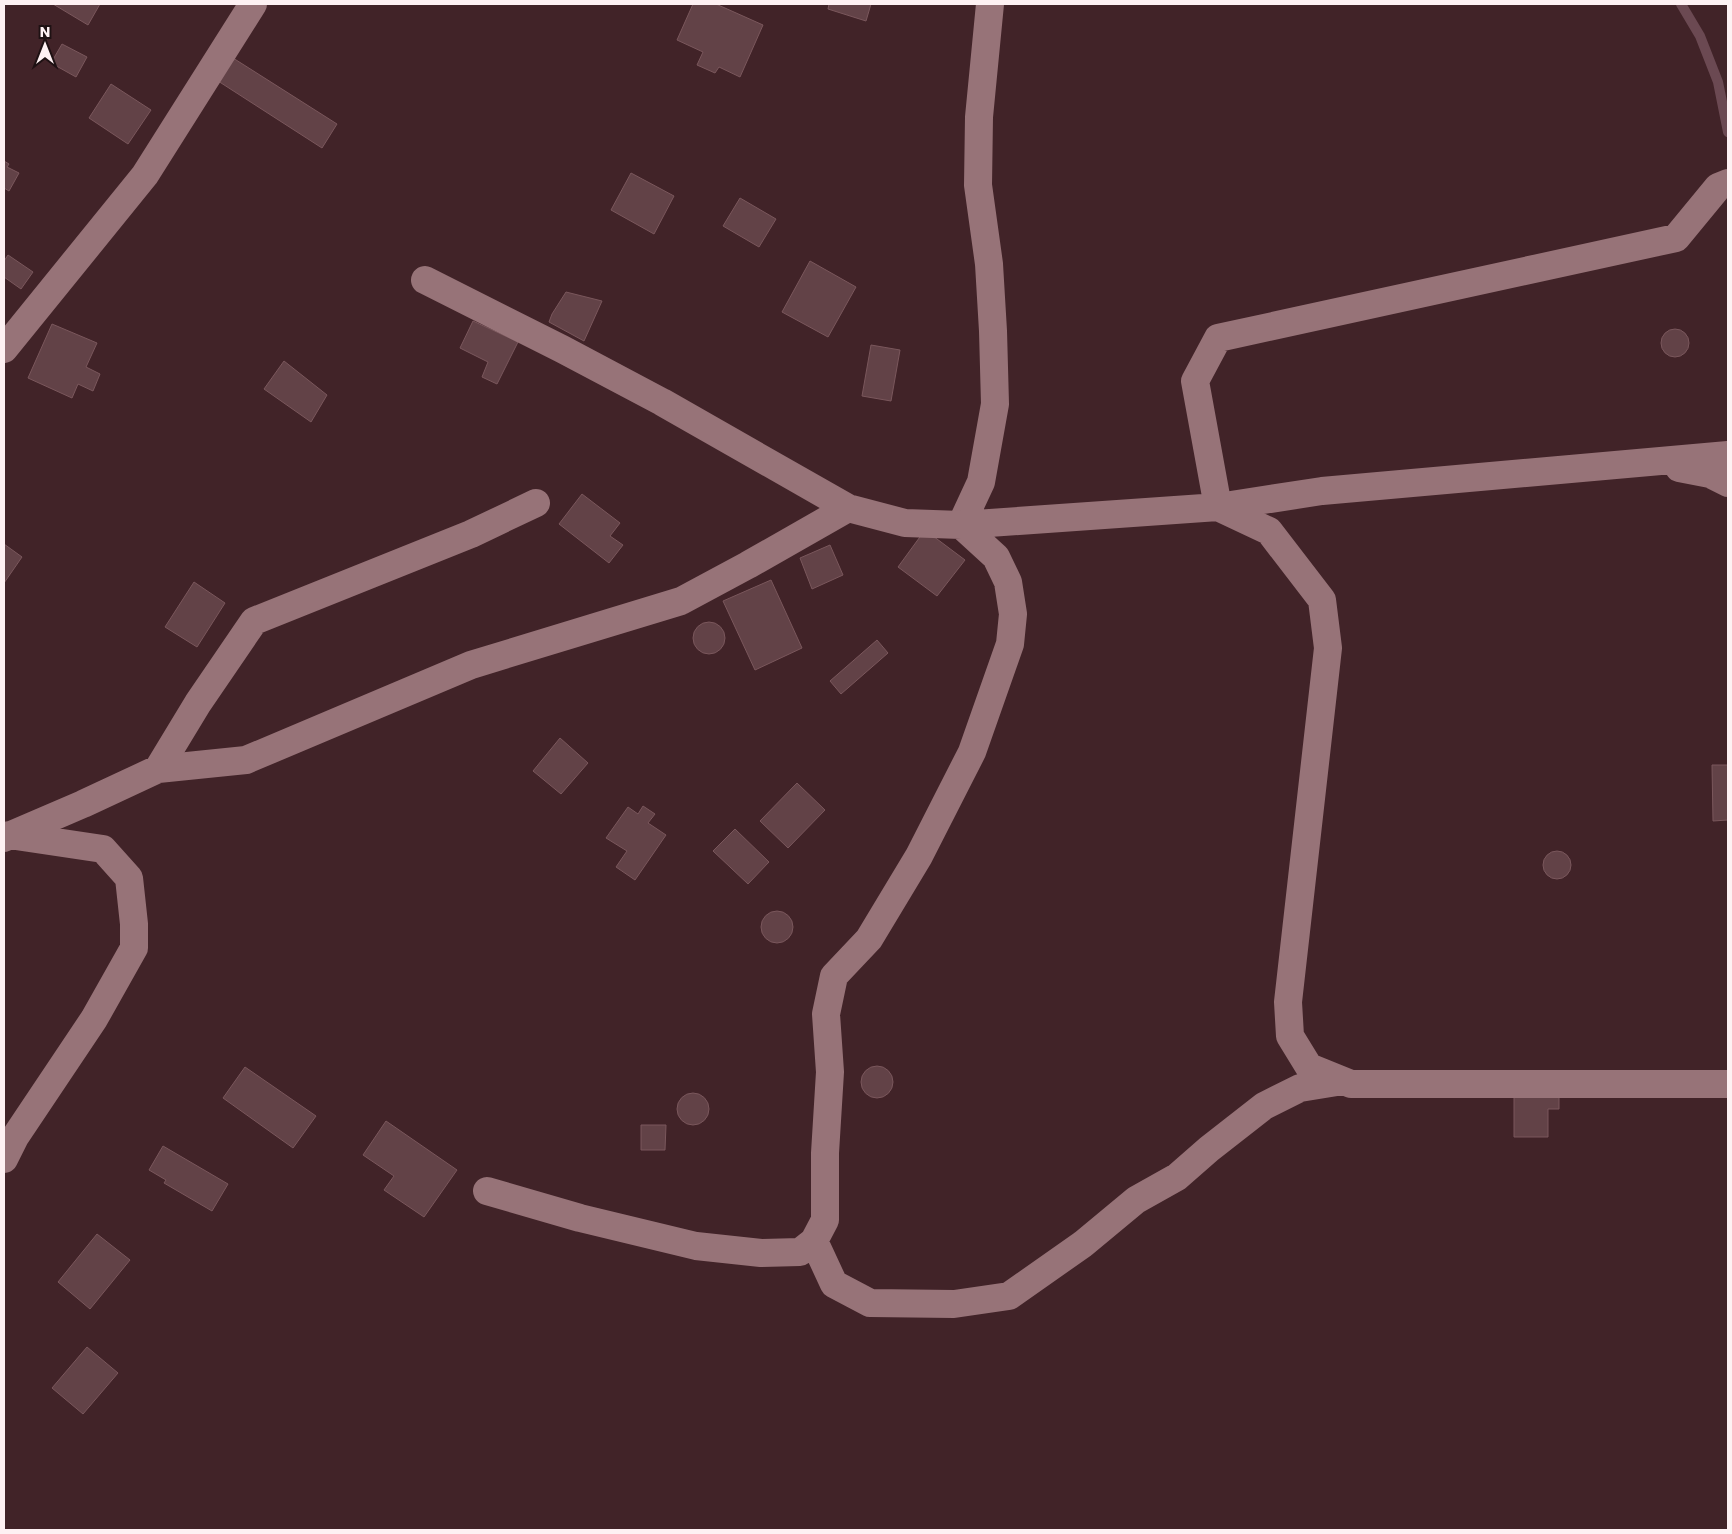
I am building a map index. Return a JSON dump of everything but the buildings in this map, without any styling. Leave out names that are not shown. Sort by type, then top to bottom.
[{"type":"street","points":[[4,349],[146,175],[252,4]]},
{"type":"street","points":[[961,525],[981,482],[995,404],[989,264],[978,185],[979,117],[990,4]]},
{"type":"street","points":[[1218,507],[1195,381],[1218,338],[1676,238],[1718,186],[1728,183]]},
{"type":"street","points":[[426,280],[662,402],[848,508],[905,523],[961,525],[1218,507],[1322,491],[1728,455]]},
{"type":"street","points":[[1648,462],[1710,474],[1728,483]]},
{"type":"street","points":[[158,769],[198,702],[254,621],[471,534],[536,503]]},
{"type":"street","points":[[1218,507],[1269,531],[1322,600],[1328,648],[1288,1002],[1290,1036],[1309,1067],[1350,1084],[1728,1084]]},
{"type":"street","points":[[6,837],[158,769],[246,760],[471,666],[681,601],[848,508]]},
{"type":"street","points":[[487,1191],[580,1218],[696,1246],[761,1253],[800,1252],[814,1241],[825,1220],[825,1153],[830,1072],[826,1014],[834,976],[869,939],[920,856],[972,752],[1010,644],[1013,614],[1008,582],[996,557],[961,525]]},
{"type":"street","points":[[4,1159],[15,1137],[94,1019],[134,948],[134,924],[129,878],[103,849],[6,837]]},
{"type":"street","points":[[814,1241],[834,1284],[870,1303],[954,1304],[1009,1296],[1083,1244],[1136,1200],[1177,1177],[1264,1106],[1300,1088],[1343,1081]]},
{"type":"waterway","points":[[1681,4],[1700,36],[1718,82],[1728,132]]}]
